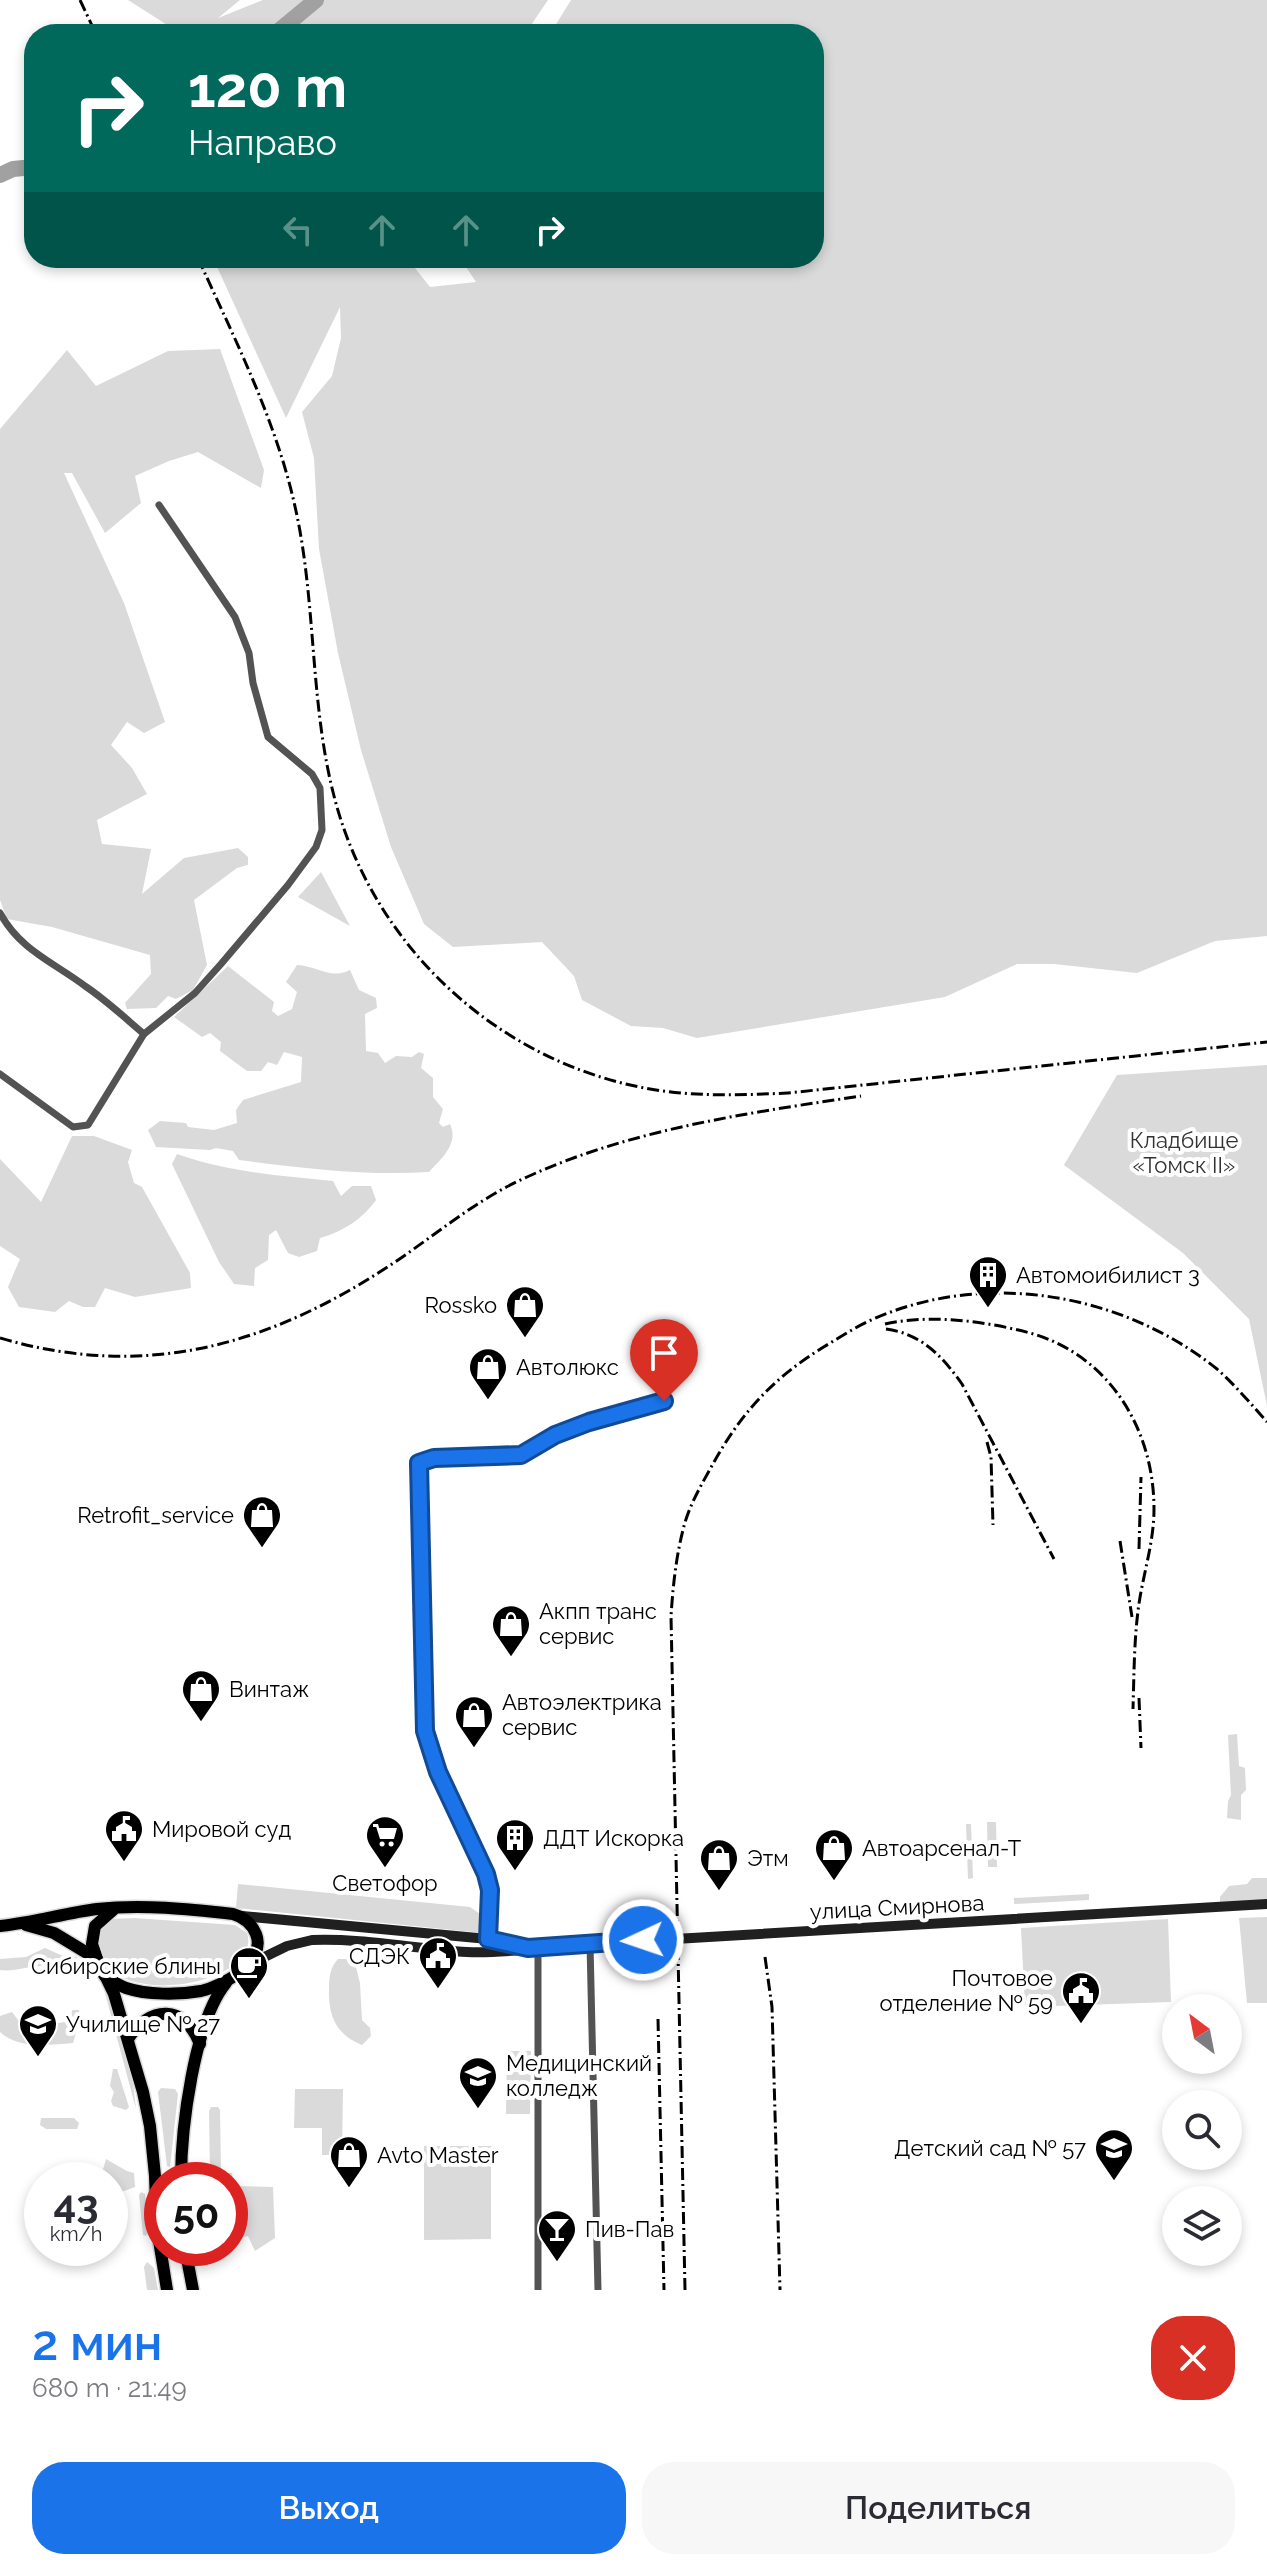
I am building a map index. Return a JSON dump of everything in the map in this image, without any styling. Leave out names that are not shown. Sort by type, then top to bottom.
[{"type":"main road","name":"улица Смирнова","points":[[248,1965],[287,1946],[312,1940],[487,1952],[1267,1904]]},
{"type":"main road","points":[[116,1908],[95,1926],[92,1944],[114,1994],[150,2126],[157,2228],[167,2290]]},
{"type":"main road","points":[[0,1926],[97,1909],[182,1909],[242,1916],[251,1926],[258,1945],[248,1965],[203,1990],[164,1992],[127,1989],[104,1975]]},
{"type":"main road","name":"улица Смирнова","points":[[242,1916],[488,1939],[533,1947]]},
{"type":"main road","points":[[23,1924],[54,1933],[97,1959]]},
{"type":"main road","points":[[182,2162],[184,2132],[200,2044],[212,2005],[231,1977]]},
{"type":"main road","points":[[128,2039],[144,2020],[169,2013],[179,2016],[194,2029],[200,2044]]},
{"type":"main road","points":[[188,2266],[193,2290]]},
{"type":"street","points":[[0,1074],[73,1127],[88,1125],[144,1034],[195,993],[288,885],[316,847],[322,830],[320,788],[312,774],[268,737],[253,683],[249,653],[235,617],[159,505]]},
{"type":"street","points":[[0,913],[24,946],[85,985],[144,1034]]},
{"type":"street","points":[[487,1952],[490,1890],[486,1874],[438,1772],[425,1731],[419,1463],[434,1458],[521,1455],[555,1435],[589,1422],[664,1401]]},
{"type":"street","points":[[590,1944],[598,2290]]},
{"type":"street","points":[[533,1947],[538,2290]]},
{"type":"green space","points":[[128,0],[240,0],[218,18],[263,0],[548,0],[532,24],[166,24]]},
{"type":"green space","points":[[571,0],[1267,0],[1267,936],[1215,941],[1137,973],[1054,964],[1017,964],[945,997],[697,1038],[663,1028],[631,1026],[582,1000],[574,976],[542,942],[453,947],[424,924],[391,847],[361,750],[338,653],[319,549],[314,458],[302,412],[332,376],[341,338],[340,307],[286,418],[218,268],[415,268],[430,287],[476,282],[467,268],[824,268],[824,24],[556,24]]},
{"type":"green space","points":[[220,349],[264,470],[261,488],[198,452],[135,476],[141,503],[105,533],[72,473],[64,473],[124,603],[165,722],[144,733],[127,722],[111,745],[132,768],[147,794],[97,820],[102,844],[151,849],[142,894],[184,858],[238,848],[248,857],[248,865],[237,868],[194,900],[207,965],[193,990],[176,999],[168,996],[156,1008],[127,1009],[125,1003],[151,974],[150,955],[52,927],[7,919],[0,900],[0,429],[67,350],[96,386],[168,351]]},
{"type":"green space","points":[[321,872],[350,926],[298,897]]},
{"type":"green space","points":[[297,965],[336,974],[350,970],[359,990],[376,998],[377,1008],[365,1014],[366,1051],[378,1053],[385,1063],[396,1056],[424,1054],[421,1068],[433,1078],[433,1097],[443,1109],[439,1123],[443,1127],[450,1124],[452,1131],[448,1150],[429,1172],[382,1173],[310,1168],[239,1160],[233,1151],[216,1148],[156,1147],[148,1130],[160,1121],[214,1130],[237,1123],[236,1110],[243,1100],[301,1082],[302,1057],[284,1052],[277,1065],[268,1062],[261,1071],[247,1071],[220,1051],[221,1042],[210,1033],[202,1037],[174,1017],[228,966],[274,1002],[272,1011],[278,1016],[292,1009],[297,992],[286,982]]},
{"type":"green space","name":"Кладбище «Томск II»","points":[[1267,1065],[1267,1406],[1249,1319],[1183,1253],[1064,1165],[1117,1075]]},
{"type":"green space","points":[[72,1136],[94,1136],[132,1150],[128,1162],[134,1183],[142,1187],[190,1273],[191,1288],[135,1297],[105,1288],[95,1307],[83,1307],[69,1301],[55,1312],[19,1307],[8,1287],[20,1259],[0,1246],[0,1159],[41,1202]]},
{"type":"green space","points":[[177,1154],[235,1169],[333,1181],[341,1196],[352,1186],[371,1186],[376,1200],[351,1224],[320,1238],[317,1251],[299,1257],[288,1253],[276,1230],[269,1235],[268,1260],[255,1268],[254,1286],[234,1284],[219,1262],[172,1164]]},
{"type":"green space","points":[[1237,1734],[1239,1766],[1245,1768],[1246,1790],[1241,1795],[1241,1820],[1227,1818],[1231,1795],[1228,1735]]},
{"type":"green space","points":[[987,1822],[996,1822],[997,1867],[988,1867]]},
{"type":"green space","points":[[966,1824],[971,1824],[973,1878],[968,1879]]},
{"type":"green space","points":[[1252,1878],[1267,1878],[1267,1905],[1220,1902],[1220,1897],[1229,1886],[1247,1884]]},
{"type":"green space","points":[[238,1884],[470,1907],[483,1916],[482,1933],[236,1908]]},
{"type":"green space","points":[[1089,1894],[1089,1900],[1014,1904],[1014,1898]]},
{"type":"green space","points":[[1267,1917],[1267,2003],[1247,2003],[1239,1918]]},
{"type":"green space","points":[[110,1919],[235,1925],[247,1933],[245,1953],[229,1969],[202,1980],[172,1985],[141,1983],[115,1973],[100,1954],[99,1924]]},
{"type":"green space","points":[[1168,1919],[1171,1994],[1162,1994],[1162,2002],[1025,2007],[1021,1928]]},
{"type":"green space","points":[[45,1948],[63,1956],[74,1955],[82,1962],[82,1969],[66,1967],[45,1971],[41,1966],[0,1970],[0,1959],[26,1957]]},
{"type":"green space","points":[[338,1959],[354,1959],[360,1983],[362,2020],[370,2028],[371,2036],[362,2045],[346,2036],[332,2016],[329,1981]]},
{"type":"green space","points":[[105,1993],[110,2000],[133,2083],[136,2109]]},
{"type":"green space","points":[[72,2010],[79,2010],[80,2014],[73,2043],[25,2043],[0,2032],[0,2016],[12,2012],[21,2024],[36,2032],[39,2026],[71,2021]]},
{"type":"green space","points":[[507,2051],[531,2051],[530,2114],[506,2114]]},
{"type":"green space","points":[[113,2069],[117,2069],[129,2107],[126,2110],[113,2106],[111,2101],[114,2092],[110,2086]]},
{"type":"green space","points":[[161,2088],[175,2089],[178,2094],[171,2162],[167,2162],[158,2092]]},
{"type":"green space","points":[[295,2089],[343,2089],[342,2155],[322,2155],[322,2128],[294,2128]]},
{"type":"green space","points":[[211,2107],[220,2110],[221,2162],[210,2162]]},
{"type":"green space","points":[[41,2118],[74,2118],[79,2123],[77,2129],[46,2129],[40,2125]]},
{"type":"green space","points":[[424,2146],[491,2146],[491,2239],[424,2240]]},
{"type":"green space","points":[[128,2171],[134,2173],[135,2187],[128,2190]]},
{"type":"green space","points":[[248,2186],[273,2187],[275,2238],[255,2251],[248,2236]]},
{"type":"green space","points":[[144,2194],[144,2235],[143,2235],[139,2195]]},
{"type":"green space","points":[[144,2267],[154,2268],[158,2290],[147,2290]]},
{"type":"waterway","points":[[287,24],[316,0]]},
{"type":"waterway","points":[[0,175],[24,168]]},
{"type":"railway","points":[[80,0],[91,24]]},
{"type":"railway","points":[[203,268],[254,382],[288,478],[307,581],[320,722],[333,792],[351,847],[376,899],[409,946],[448,987],[492,1023],[541,1053],[594,1075],[650,1089],[719,1095],[788,1093],[1267,1042]]},
{"type":"railway","points":[[0,1338],[54,1350],[106,1356],[157,1355],[206,1347],[254,1334],[302,1315],[348,1291],[492,1195],[567,1160],[691,1125],[861,1096]]},
{"type":"railway","points":[[685,2290],[671,1616],[677,1560],[686,1519],[731,1434],[756,1402],[786,1374],[863,1324],[912,1305],[958,1296],[1003,1293],[1049,1297],[1094,1306],[1138,1322],[1179,1343],[1217,1369],[1267,1422]]},
{"type":"railway","points":[[885,1324],[958,1320],[1030,1333],[1058,1344],[1083,1359],[1104,1377],[1122,1399],[1146,1451],[1154,1509],[1137,1623],[1133,1709]]},
{"type":"railway","points":[[886,1329],[921,1341],[947,1364],[962,1384],[1054,1559]]},
{"type":"railway","points":[[987,1442],[991,1457],[993,1525]]},
{"type":"railway","points":[[1139,1549],[1141,1477]]},
{"type":"railway","points":[[1120,1541],[1132,1617]]},
{"type":"railway","points":[[1139,1698],[1141,1748]]},
{"type":"railway","points":[[765,1957],[772,2007],[780,2290]]},
{"type":"railway","points":[[658,2019],[664,2290]]},
{"type":"place","name":"Автомоибилист 3","points":[[988,1309]]},
{"type":"place","name":"Rossko","points":[[525,1339]]},
{"type":"place","name":"Автолюкс","points":[[488,1401]]},
{"type":"place","name":"Retrofit_service","points":[[262,1549]]},
{"type":"place","name":"Акпп транс сервис","points":[[511,1658]]},
{"type":"place","name":"Винтаж","points":[[201,1723]]},
{"type":"place","name":"Автоэлектрика сервис","points":[[474,1749]]},
{"type":"place","name":"Мировой суд","points":[[124,1863]]},
{"type":"place","name":"Светофор","points":[[385,1869]]},
{"type":"place","name":"ДДТ Искорка","points":[[515,1872]]},
{"type":"place","name":"Автоарсенал-Т","points":[[834,1882]]},
{"type":"place","name":"Этм","points":[[719,1892]]},
{"type":"place","name":"СДЭК","points":[[438,1990]]},
{"type":"place","name":"Сибирские блины","points":[[249,2000]]},
{"type":"place","name":"Почтовое отделение № 59","points":[[1081,2025]]},
{"type":"place","name":"Училище № 27","points":[[38,2058]]},
{"type":"place","name":"Медицинский колледж","points":[[478,2110]]},
{"type":"place","name":"Детский сад № 57","points":[[1114,2182]]},
{"type":"place","name":"Avto Master","points":[[349,2189]]},
{"type":"place","name":"Пив-Пав","points":[[557,2263]]},
{"type":"route","points":[[643,1940],[528,1948],[488,1939],[490,1890],[486,1874],[438,1772],[425,1731],[419,1463],[434,1458],[521,1455],[555,1435],[589,1422],[664,1401]]}]
